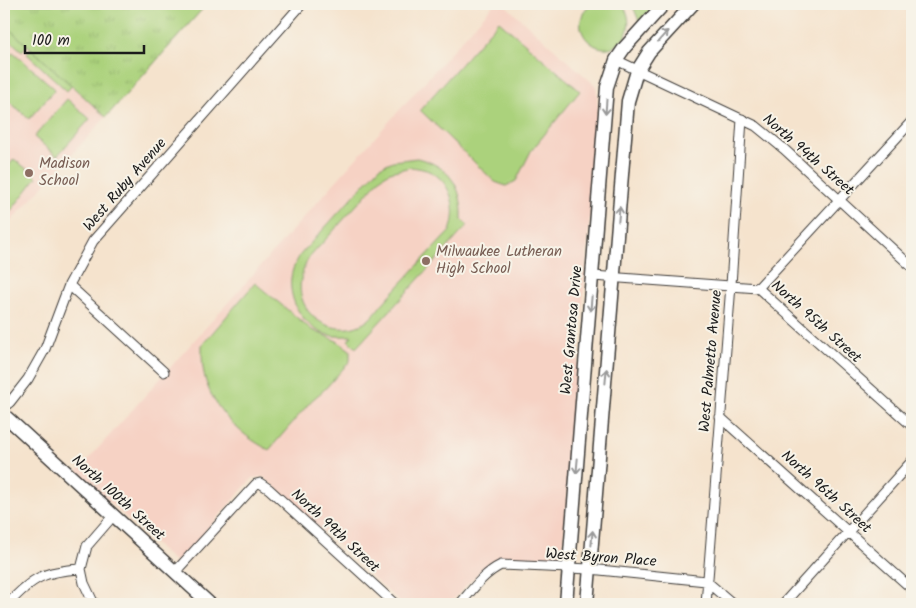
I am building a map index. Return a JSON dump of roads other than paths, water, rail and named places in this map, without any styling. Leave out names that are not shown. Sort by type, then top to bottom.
[{"type":"street","name":"West Ruby Avenue","points":[[4,407],[28,379],[46,349],[69,285],[93,241],[302,4]]},
{"type":"street","name":"West Grantosa Drive","points":[[566,604],[607,87],[616,60],[634,36],[664,4]]},
{"type":"street","points":[[587,604],[628,102],[637,71],[649,52],[692,4]]},
{"type":"street","name":"North 94th Street","points":[[616,60],[756,126],[784,149],[912,267]]},
{"type":"street","name":"West Palmetto Avenue","points":[[706,604],[706,581],[731,285],[742,119]]},
{"type":"street","points":[[758,288],[912,120]]},
{"type":"street","name":"North 95th Street","points":[[593,276],[758,288],[912,426]]},
{"type":"street","points":[[69,285],[164,372]]},
{"type":"street","name":"North 100th Street","points":[[4,415],[210,604]]},
{"type":"street","name":"North 96th Street","points":[[720,417],[912,589]]},
{"type":"street","points":[[783,604],[912,461]]},
{"type":"street","name":"North 99th Street","points":[[175,572],[256,484],[263,484],[394,604]]},
{"type":"street","points":[[94,604],[84,584],[81,569],[87,546],[113,516]]},
{"type":"street","name":"West Byron Place","points":[[460,604],[494,568],[501,565],[590,569],[706,581]]},
{"type":"street","points":[[8,604],[24,587],[36,578],[52,572],[81,569]]},
{"type":"street","points":[[706,581],[733,604]]},
{"type":"place","name":"Madison School","points":[[29,173]]},
{"type":"place","name":"Milwaukee Lutheran High School","points":[[426,261]]}]
